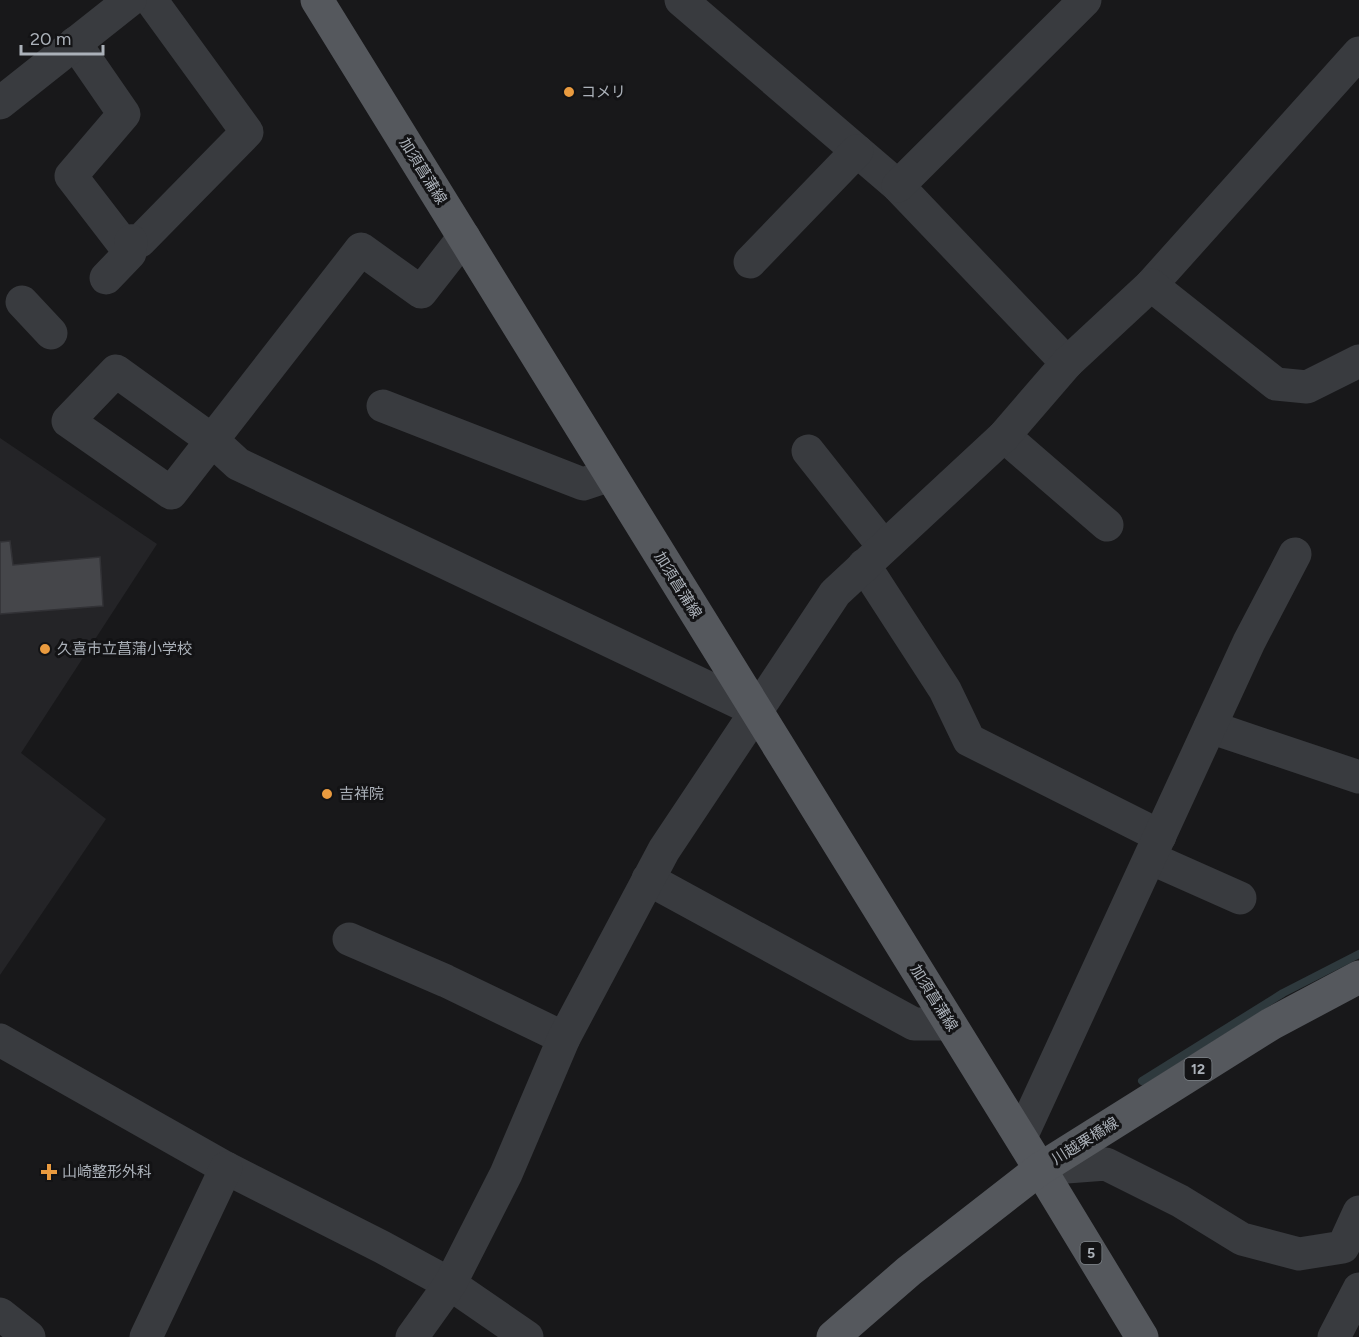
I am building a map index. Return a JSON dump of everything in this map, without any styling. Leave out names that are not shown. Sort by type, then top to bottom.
[{"type":"main road","name":"加須菖蒲線","points":[[317,0],[1040,1169]]},
{"type":"main road","name":"川越栗橋線","points":[[833,1337],[909,1271],[1040,1169],[1262,1030],[1359,977]]},
{"type":"main road","name":"5","points":[[1040,1169],[1142,1337]]},
{"type":"street","points":[[0,103],[130,0]]},
{"type":"street","points":[[75,43],[124,114],[70,176],[121,241],[140,241],[247,132],[150,0]]},
{"type":"street","points":[[681,0],[898,186],[1067,363]]},
{"type":"street","points":[[898,186],[1085,0]]},
{"type":"street","points":[[412,1337],[450,1284],[507,1174],[564,1038],[664,850],[835,593],[1004,436],[1067,363],[1151,285],[1359,53]]},
{"type":"street","points":[[750,262],[857,150]]},
{"type":"street","points":[[464,237],[421,292],[361,249],[213,441],[238,464],[757,711]]},
{"type":"street","points":[[106,278],[130,253],[131,241]]},
{"type":"street","points":[[1151,285],[1276,384],[1307,387],[1359,362]]},
{"type":"street","points":[[22,302],[51,333]]},
{"type":"street","points":[[383,406],[583,484],[610,475]]},
{"type":"street","points":[[1004,436],[1107,525]]},
{"type":"street","points":[[808,451],[874,556],[969,740],[1240,898]]},
{"type":"street","points":[[1021,1137],[1249,642],[1295,554]]},
{"type":"street","points":[[1210,727],[1359,777]]},
{"type":"street","points":[[648,879],[914,1024],[950,1024]]},
{"type":"street","points":[[349,939],[446,981],[564,1038]]},
{"type":"street","points":[[0,1040],[226,1168],[382,1246],[450,1284],[527,1337]]},
{"type":"street","points":[[1040,1169],[1106,1164],[1180,1201],[1242,1239],[1299,1254],[1343,1247]]},
{"type":"street","points":[[146,1337],[226,1168]]},
{"type":"street","points":[[1334,1337],[1359,1287],[1343,1247],[1359,1212]]},
{"type":"street","points":[[0,1314],[29,1337]]},
{"type":"shaded area","name":"久喜市立菖蒲小学校","points":[[0,438],[157,544],[21,753],[106,819],[0,975]]},
{"type":"building","points":[[10,541],[13,565],[100,557],[103,606],[0,614],[0,542]]},
{"type":"waterway","points":[[1142,1081],[1283,993],[1359,954]]},
{"type":"place","name":"コメリ","points":[[569,92]]},
{"type":"place","name":"久喜市立菖蒲小学校","points":[[45,649]]},
{"type":"place","name":"吉祥院","points":[[327,794]]},
{"type":"place","name":"山崎整形外科","points":[[49,1172]]}]
